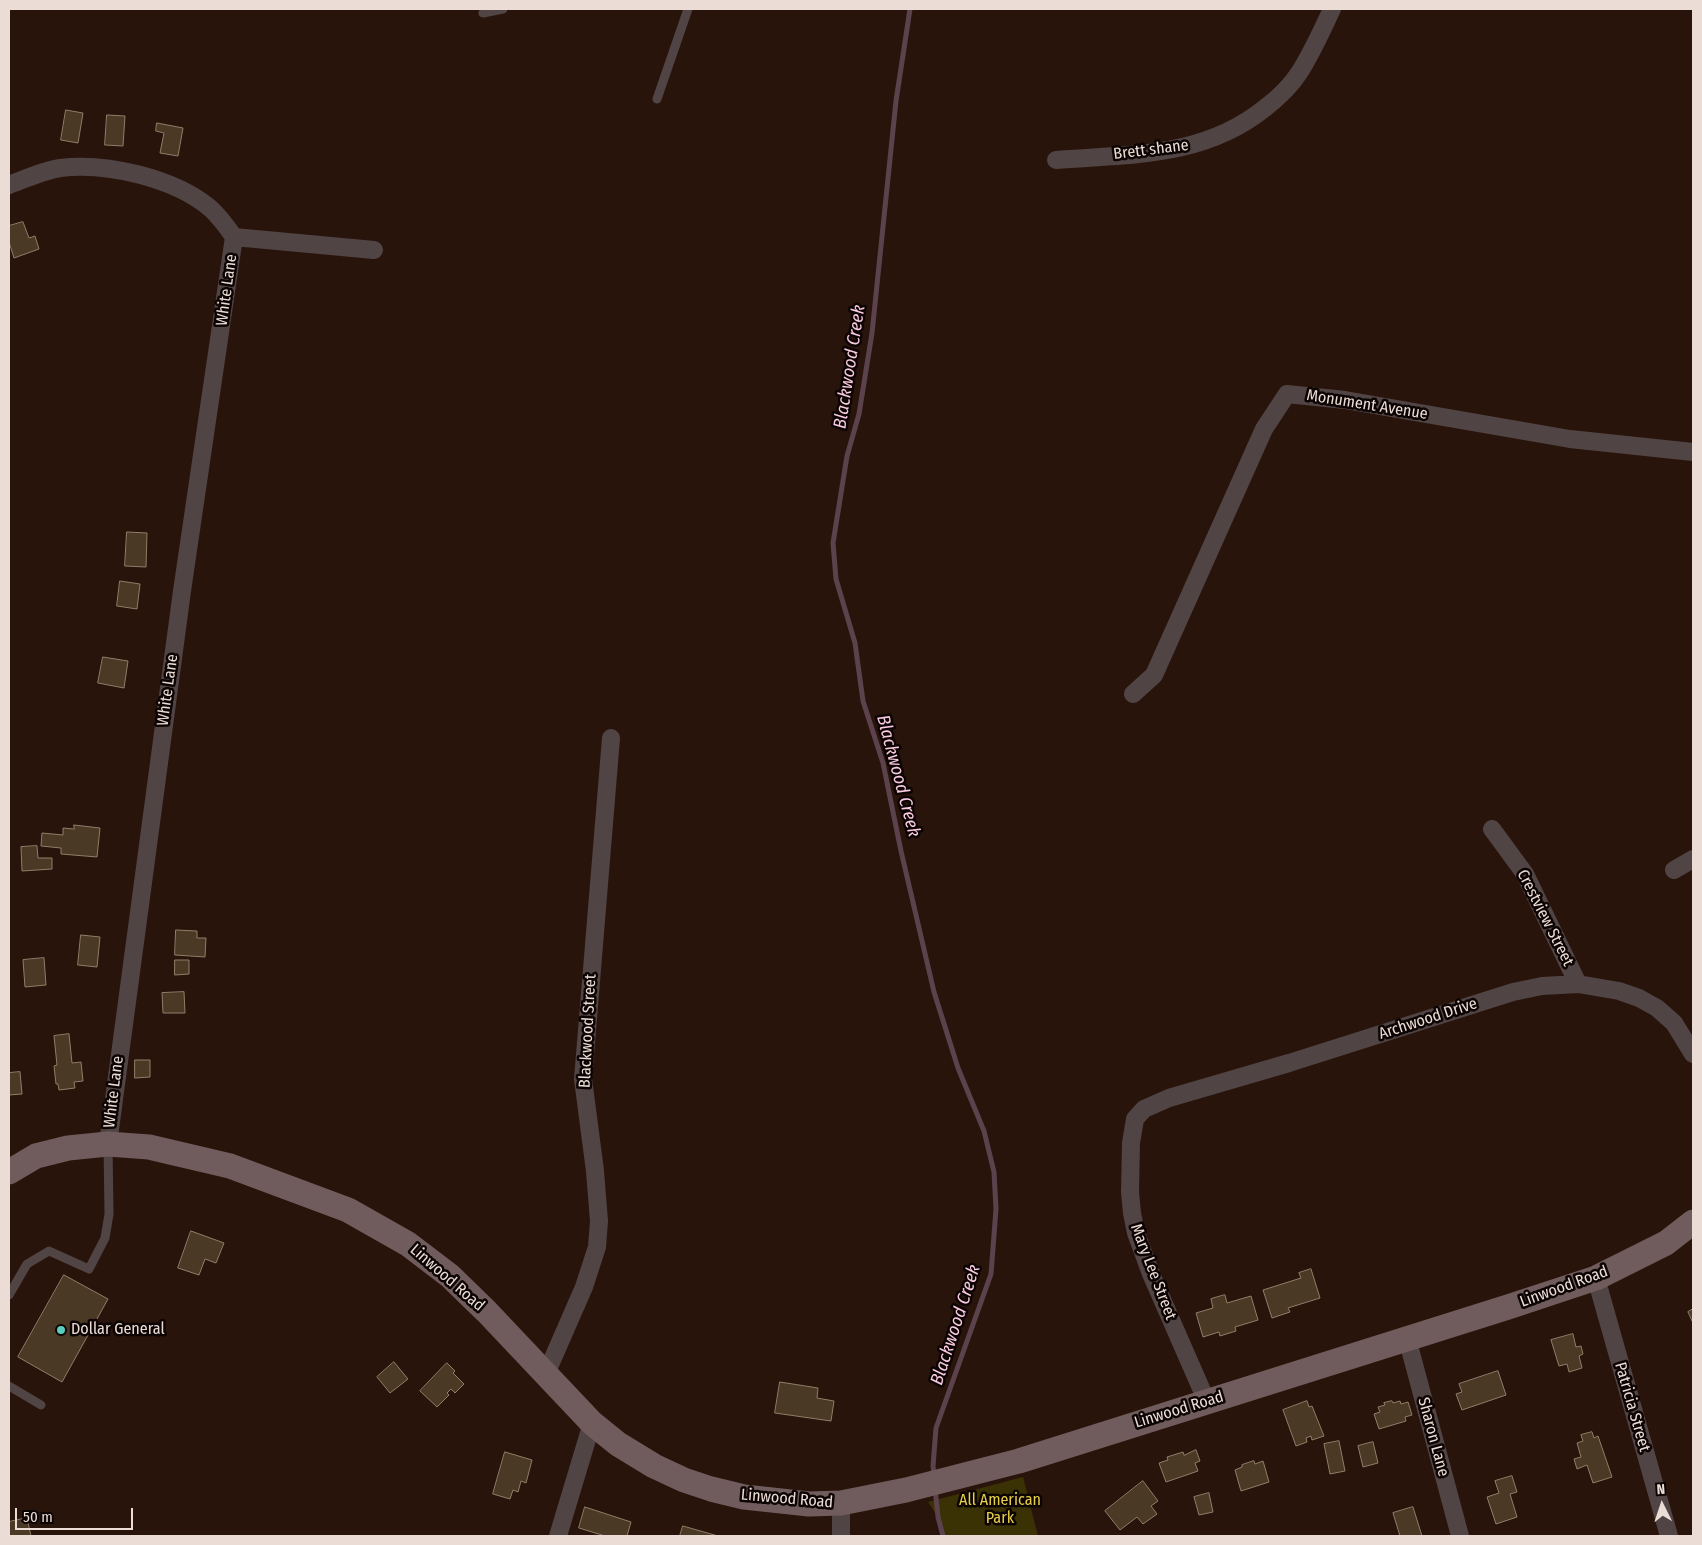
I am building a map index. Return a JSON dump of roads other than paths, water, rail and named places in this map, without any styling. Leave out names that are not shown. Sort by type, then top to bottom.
[{"type":"main road","name":"Linwood Road","points":[[9,1172],[36,1156],[68,1148],[108,1144],[149,1147],[230,1166],[348,1210],[408,1244],[450,1276],[487,1312],[592,1423],[618,1444],[654,1466],[684,1480],[711,1489],[744,1498],[809,1504],[841,1503],[906,1490],[1018,1461],[1508,1308],[1596,1278],[1666,1243],[1693,1222]]},
{"type":"street","name":"Brett shane","points":[[1056,160],[1158,152],[1199,144],[1220,136],[1246,122],[1279,97],[1299,74],[1332,9]]},
{"type":"street","name":"White Lane","points":[[9,185],[50,171],[76,167],[123,172],[171,186],[202,202],[211,209],[234,237],[374,250]]},
{"type":"street","name":"White Lane","points":[[108,1144],[182,591],[234,237]]},
{"type":"street","name":"Monument Avenue","points":[[1133,694],[1154,675],[1264,429],[1287,394],[1345,400],[1570,439],[1693,452]]},
{"type":"street","name":"Blackwood Street","points":[[546,1374],[584,1287],[597,1247],[599,1221],[595,1171],[582,1079],[611,738]]},
{"type":"street","name":"Crestview Street","points":[[1492,829],[1525,874],[1578,984]]},
{"type":"street","points":[[1674,870],[1693,859]]},
{"type":"street","name":"Archwood Drive","points":[[1144,1109],[1169,1098],[1289,1063],[1513,992],[1542,986],[1578,984],[1619,991],[1639,998],[1657,1008],[1674,1023],[1693,1054]]},
{"type":"street","name":"Mary Lee Street","points":[[1144,1109],[1135,1119],[1131,1143],[1130,1184],[1132,1213],[1136,1233],[1151,1274],[1207,1402]]},
{"type":"street","name":"Patricia Street","points":[[1596,1278],[1669,1536]]},
{"type":"street","name":"Sharon Lane","points":[[1407,1338],[1460,1536]]},
{"type":"street","points":[[558,1536],[592,1423]]},
{"type":"street","points":[[841,1503],[841,1536]]},
{"type":"lane","points":[[483,13],[504,9]]},
{"type":"lane","points":[[657,99],[688,9]]},
{"type":"lane","points":[[9,1295],[27,1264],[50,1251],[89,1268],[104,1238],[109,1214],[108,1144]]},
{"type":"lane","points":[[9,1386],[41,1405]]},
{"type":"waterway","name":"Blackwood Creek","points":[[910,9],[896,101],[872,333],[859,414],[847,456],[833,543],[836,579],[855,643],[863,701],[883,763],[901,851],[934,992],[958,1068],[984,1131],[994,1172],[996,1209],[991,1274],[936,1428],[934,1475]]},
{"type":"waterway","name":"Blackwood Creek","points":[[935,1488],[938,1517],[943,1536]]},
{"type":"place","name":"Dollar General","points":[[61,1330]]},
{"type":"park label","name":"All American Park","points":[[1000,1510]]}]
